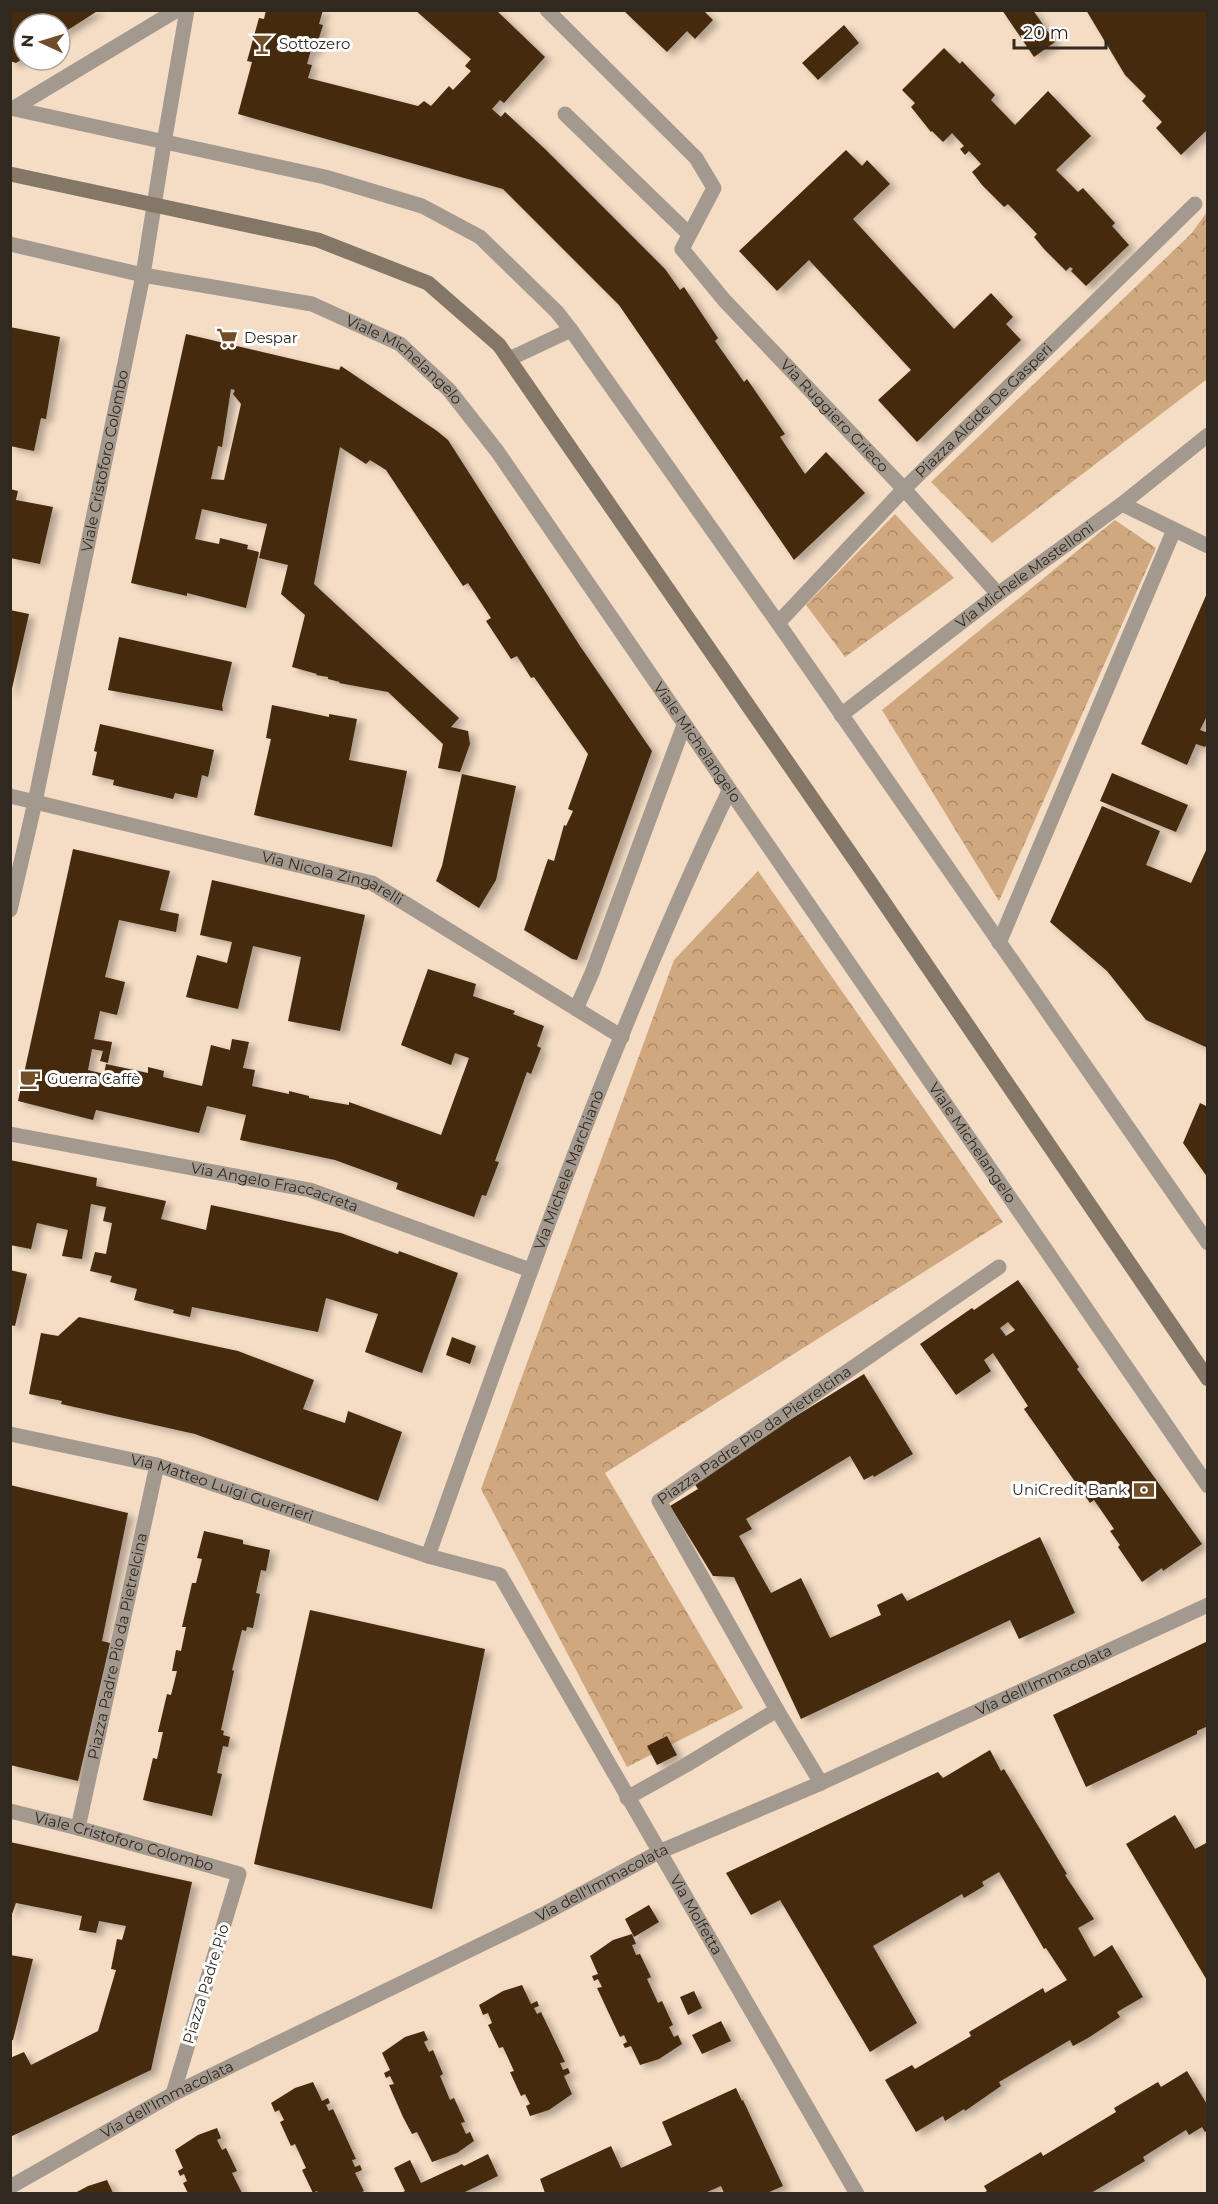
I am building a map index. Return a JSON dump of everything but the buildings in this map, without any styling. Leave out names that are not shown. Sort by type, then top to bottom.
[{"type":"street","points":[[12,108],[177,10]]},
{"type":"street","name":"Viale Cristoforo Colombo","points":[[10,910],[35,802],[143,275],[187,10]]},
{"type":"street","points":[[547,10],[696,158],[714,188],[689,234],[565,114]]},
{"type":"street","points":[[12,108],[324,177],[422,206],[480,237],[557,312],[571,330],[778,623],[1208,1243]]},
{"type":"street","points":[[10,174],[318,240],[428,283],[500,345],[855,860],[1208,1379]]},
{"type":"street","name":"Piazza Alcide De Gasperi","points":[[778,623],[904,489],[1195,204]]},
{"type":"street","name":"Via Ruggiero Grieco","points":[[689,234],[682,249],[724,301],[904,489],[999,594]]},
{"type":"street","name":"Viale Michelangelo","points":[[10,244],[143,275],[312,304],[400,344],[449,390],[497,451],[1208,1486]]},
{"type":"street","points":[[509,359],[571,330]]},
{"type":"street","name":"Via Michele Mastelloni","points":[[841,715],[999,594],[1122,504],[1208,435]]},
{"type":"street","points":[[1122,504],[1208,546]]},
{"type":"street","points":[[999,943],[1174,530]]},
{"type":"street","points":[[576,1009],[592,972],[684,725]]},
{"type":"street","name":"Via Michele Marchianò","points":[[428,1556],[530,1270],[622,1037],[695,862],[729,791]]},
{"type":"street","name":"Via Nicola Zingarelli","points":[[10,796],[372,882],[622,1037]]},
{"type":"street","name":"Via Angelo Fraccacreta","points":[[10,1134],[310,1190],[530,1270]]},
{"type":"street","name":"Piazza Padre Pio da Pietrelcina","points":[[821,1783],[659,1501],[999,1267]]},
{"type":"street","name":"Via Matteo Luigi Guerrieri","points":[[10,1434],[157,1465],[428,1556]]},
{"type":"street","name":"Piazza Padre Pio da Pietrelcina","points":[[78,1828],[157,1465]]},
{"type":"street","name":"Via Molfetta","points":[[428,1556],[500,1575],[857,2193]]},
{"type":"street","name":"Via dell'Immacolata","points":[[10,2187],[173,2094],[542,1915],[658,1852],[821,1783],[1208,1605]]},
{"type":"street","points":[[627,1798],[777,1710]]},
{"type":"street","name":"Viale Cristoforo Colombo","points":[[10,1811],[239,1874]]},
{"type":"street","name":"Piazza Padre Pio","points":[[173,2094],[239,1874]]},
{"type":"green space","points":[[1207,212],[1207,379],[992,543],[931,482],[1191,234]]},
{"type":"green space","points":[[895,514],[954,578],[845,657],[806,605]]},
{"type":"green space","points":[[1115,520],[1156,548],[999,901],[882,710]]},
{"type":"green space","points":[[758,871],[1003,1222],[605,1473],[743,1708],[627,1767],[481,1489],[674,960]]},
{"type":"place","name":"Sottozero","points":[[262,44]]},
{"type":"place","name":"Despar","points":[[227,338]]},
{"type":"place","name":"Guerra Caffè","points":[[30,1079]]},
{"type":"place","name":"UniCredit Bank","points":[[1144,1490]]}]
